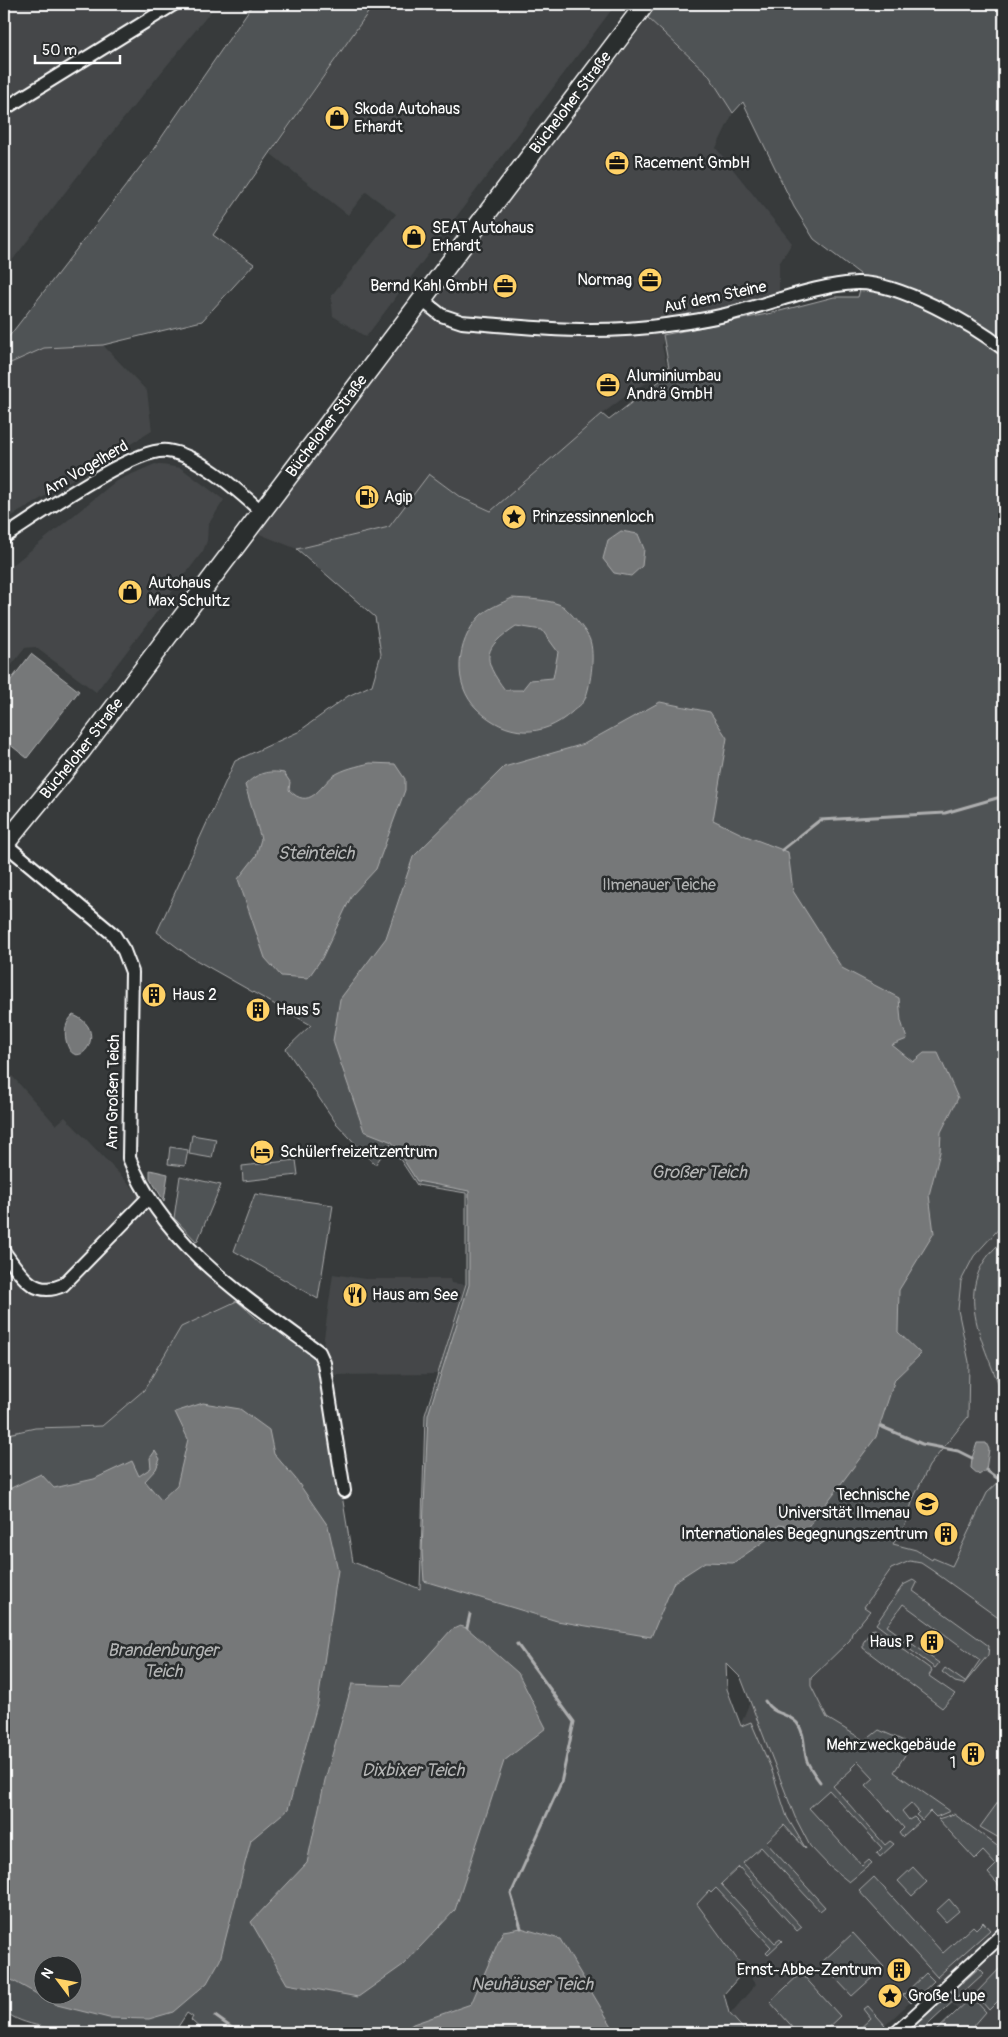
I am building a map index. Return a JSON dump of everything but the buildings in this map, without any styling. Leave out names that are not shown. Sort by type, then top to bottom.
[{"type":"main road","name":"Bücheloher Straße","points":[[5,844],[88,743],[645,4]]},
{"type":"street","points":[[4,109],[174,4]]},
{"type":"street","name":"Auf dem Steine","points":[[422,300],[442,315],[462,322],[598,331],[667,325],[738,312],[819,288],[858,283],[880,286],[933,307],[980,332],[1004,349]]},
{"type":"street","name":"Am Vogelherd","points":[[4,537],[130,459],[160,451],[176,453],[194,460],[262,512]]},
{"type":"street","name":"Am Großen Teich","points":[[5,844],[87,910],[114,935],[124,951],[132,972],[129,1158],[149,1197],[187,1246],[223,1280],[318,1352],[324,1363],[344,1491]]},
{"type":"street","points":[[4,1252],[27,1282],[41,1289],[52,1290],[63,1285],[149,1197]]},
{"type":"street","points":[[896,2033],[1004,1932]]},
{"type":"shaded area","points":[[4,4],[217,4],[98,150],[4,271]]},
{"type":"shaded area","points":[[374,4],[616,4],[366,337],[333,316],[331,296],[396,214],[366,192],[348,215],[271,154]]},
{"type":"shaded area","points":[[648,18],[708,74],[733,113],[716,148],[792,243],[779,264],[779,293],[737,305],[667,318],[662,346],[668,371],[634,390],[602,414],[491,511],[460,497],[429,474],[389,527],[297,549],[257,533]]},
{"type":"shaded area","points":[[103,345],[147,391],[152,431],[4,521],[4,366],[44,348]]},
{"type":"shaded area","points":[[155,464],[181,468],[224,500],[208,525],[207,541],[203,551],[96,692],[35,647],[25,648],[4,675],[4,572],[116,481]]},
{"type":"shaded area","name":"Technische Universität Ilmenau","points":[[1004,1001],[1004,2033],[977,2033],[933,1981],[877,2033],[714,2033],[756,1984],[696,1904],[739,1728],[807,1567]]},
{"type":"shaded area","points":[[4,1067],[56,1125],[65,1117],[151,1207],[180,1246],[237,1301],[181,1327],[144,1390],[102,1426],[35,1428],[4,1435]]},
{"type":"shaded area","points":[[333,1274],[365,1279],[450,1279],[451,1283],[469,1285],[441,1374],[334,1375],[323,1345]]},
{"type":"green space","points":[[253,4],[374,4],[213,235],[254,264],[202,321],[103,345],[44,348],[4,366],[4,343],[148,157]]},
{"type":"green space","name":"Ilmenauer Teiche","points":[[656,4],[1004,4],[1004,1223],[974,1256],[961,1281],[958,1310],[969,1362],[968,1417],[929,1466],[913,1499],[906,1523],[893,1544],[916,1550],[932,1560],[933,1558],[952,1566],[987,1493],[1004,1477],[1004,1622],[921,1563],[910,1561],[891,1569],[864,1607],[870,1611],[852,1633],[850,1640],[811,1678],[811,1686],[827,1718],[865,1741],[879,1730],[904,1741],[907,1752],[894,1772],[950,1811],[936,1817],[930,1811],[922,1820],[916,1815],[919,1812],[911,1803],[902,1811],[909,1820],[914,1817],[919,1822],[902,1837],[899,1833],[904,1828],[866,1785],[874,1778],[858,1761],[833,1786],[885,1845],[890,1841],[894,1844],[880,1857],[877,1853],[882,1848],[829,1790],[809,1808],[862,1866],[869,1860],[872,1863],[849,1882],[829,1866],[810,1846],[795,1817],[741,1678],[726,1663],[727,1689],[741,1726],[751,1722],[771,1768],[787,1817],[806,1849],[784,1825],[766,1842],[825,1907],[820,1911],[761,1847],[743,1863],[802,1927],[797,1931],[739,1867],[721,1884],[775,1943],[780,1939],[782,1941],[768,1954],[766,1952],[771,1947],[716,1888],[711,1893],[709,1891],[697,1904],[745,1970],[724,1994],[729,2013],[747,2033],[205,2033],[191,2020],[193,2017],[187,2013],[174,2033],[110,2033],[59,2029],[35,2025],[17,2019],[4,2010],[4,1435],[35,1428],[102,1426],[144,1390],[181,1327],[237,1301],[263,1324],[267,1320],[309,1351],[321,1368],[353,1562],[420,1589],[425,1415],[466,1284],[466,1193],[417,1185],[390,1144],[375,1165],[336,1123],[286,1049],[311,1025],[189,956],[157,932],[235,761],[298,732],[348,696],[372,685],[381,654],[375,617],[297,549],[389,527],[429,474],[460,497],[491,511],[602,414],[609,420],[670,373],[663,335],[772,313],[834,297],[858,297],[861,286],[860,274],[814,239],[794,207],[743,102],[733,113],[708,74],[648,18]]},
{"type":"green space","points":[[192,1135],[216,1139],[212,1158],[189,1154]]},
{"type":"green space","points":[[170,1147],[188,1150],[185,1166],[168,1164]]},
{"type":"green space","points":[[296,1160],[298,1175],[243,1181],[242,1166]]},
{"type":"green space","points":[[180,1176],[221,1185],[197,1242],[174,1218]]},
{"type":"green space","points":[[255,1194],[333,1205],[318,1299],[234,1251]]},
{"type":"green space","points":[[1004,1240],[1004,1398],[980,1336],[975,1315],[974,1295],[977,1276],[987,1257]]},
{"type":"green space","points":[[913,1580],[917,1583],[913,1591],[989,1646],[988,1655],[964,1684],[955,1682],[942,1672],[945,1668],[965,1682],[980,1660],[903,1604],[887,1626],[905,1639],[902,1644],[876,1624],[903,1585]]},
{"type":"green space","points":[[875,1629],[932,1670],[929,1676],[955,1694],[942,1708],[863,1648],[863,1643],[871,1630]]},
{"type":"green space","points":[[911,1643],[939,1663],[935,1668],[908,1648]]},
{"type":"green space","points":[[1004,1794],[1004,1831],[999,1838],[980,1827]]},
{"type":"green space","points":[[954,1814],[1004,1851],[1004,1891],[988,1873],[996,1865],[983,1851],[975,1859],[938,1819]]},
{"type":"green space","points":[[913,1867],[927,1882],[912,1896],[898,1881]]},
{"type":"green space","points":[[874,1877],[943,1953],[973,1926],[976,1929],[983,1922],[990,1930],[937,1977],[859,1891]]},
{"type":"green space","points":[[949,1899],[959,1911],[946,1922],[936,1911]]},
{"type":"green space","points":[[853,1933],[884,1967],[852,1996],[821,1963]]},
{"type":"green space","points":[[1004,1964],[1004,1995],[989,2010],[975,1994]]},
{"type":"green space","points":[[979,1968],[984,1973],[919,2033],[914,2026]]},
{"type":"green space","points":[[801,1973],[840,2016],[822,2033],[798,2033],[770,2002]]},
{"type":"green space","points":[[926,1973],[934,1981],[911,2003],[903,1995]]},
{"type":"green space","points":[[972,1997],[986,2012],[973,2027],[979,2033],[934,2033]]},
{"type":"green space","points":[[868,2006],[885,2025],[875,2033],[855,2033],[871,2018],[864,2009]]},
{"type":"water","points":[[621,531],[638,534],[644,549],[642,566],[631,576],[614,573],[603,559],[608,540]]},
{"type":"water","points":[[512,598],[559,604],[577,620],[586,632],[590,642],[592,667],[584,701],[560,721],[549,727],[524,731],[500,725],[477,709],[469,699],[464,688],[460,663],[465,639],[471,627],[482,614]],"holes":[[[516,626],[542,630],[558,652],[553,678],[530,680],[522,690],[505,690],[492,670],[489,661],[492,647]]]},
{"type":"water","points":[[31,654],[79,691],[27,758],[4,740],[4,689]]},
{"type":"water","name":"Großer Teich","points":[[660,702],[710,712],[727,738],[713,820],[746,836],[788,852],[793,891],[842,968],[899,998],[901,1021],[907,1039],[892,1045],[913,1062],[924,1053],[938,1053],[958,1098],[941,1132],[940,1152],[929,1195],[934,1233],[899,1290],[898,1332],[921,1354],[895,1379],[876,1437],[807,1529],[779,1525],[766,1540],[733,1563],[705,1562],[674,1582],[651,1637],[557,1621],[424,1581],[422,1552],[428,1415],[469,1285],[469,1191],[417,1181],[392,1142],[364,1131],[333,1041],[340,999],[386,938],[413,857],[504,767],[584,744]]},
{"type":"water","name":"Steinteich","points":[[370,763],[395,764],[405,779],[405,790],[376,869],[352,895],[322,958],[308,978],[281,976],[265,958],[238,879],[256,856],[261,839],[245,785],[263,773],[284,773],[290,782],[289,790],[296,796],[308,798],[314,795],[333,776],[351,768]]},
{"type":"water","points":[[73,1015],[85,1022],[90,1031],[88,1048],[76,1055],[70,1051],[65,1036],[67,1023]]},
{"type":"water","points":[[150,1170],[168,1174],[164,1201],[150,1178]]},
{"type":"water","name":"Brandenburger Teich","points":[[203,1403],[240,1409],[269,1430],[274,1454],[295,1478],[328,1526],[338,1570],[318,1702],[288,1809],[251,1840],[220,1960],[207,1983],[173,2012],[149,2019],[109,2018],[55,2004],[82,2004],[82,1954],[32,1954],[32,1991],[8,1978],[4,1950],[4,1508],[8,1504],[11,1488],[41,1474],[54,1488],[94,1479],[132,1461],[139,1476],[151,1468],[150,1458],[155,1451],[160,1459],[156,1469],[145,1481],[161,1500],[177,1485],[188,1439],[175,1412]]},
{"type":"water","points":[[977,1443],[986,1443],[989,1449],[986,1470],[979,1475],[971,1468]]},
{"type":"water","name":"Dixbixer Teich","points":[[460,1626],[467,1628],[518,1673],[546,1728],[504,1761],[455,1910],[403,1965],[358,1997],[287,1984],[251,1922],[307,1863],[325,1780],[352,1684],[401,1686],[451,1630]]},
{"type":"water","name":"Neuhäuser Teich","points":[[521,1928],[560,1939],[616,2033],[401,2033],[413,2024],[471,2004],[503,1931]]},
{"type":"waterway","points":[[782,850],[820,820],[945,813],[1004,796]]},
{"type":"waterway","points":[[880,1426],[922,1444],[958,1451],[972,1458]]},
{"type":"waterway","points":[[986,1470],[997,1478]]},
{"type":"waterway","points":[[467,1628],[470,1614]]},
{"type":"waterway","points":[[517,1644],[574,1722],[561,1783],[511,1894],[521,1928]]},
{"type":"waterway","points":[[765,1701],[772,1709],[793,1719],[800,1727],[807,1761],[820,1782]]},
{"type":"waterway","points":[[215,2016],[239,2033]]},
{"type":"place","name":"Skoda Autohaus Erhardt","points":[[337,118]]},
{"type":"place","name":"Racement GmbH","points":[[617,163]]},
{"type":"place","name":"SEAT Autohaus Erhardt","points":[[414,237]]},
{"type":"place","name":"Normag","points":[[650,280]]},
{"type":"place","name":"Bernd Kahl GmbH","points":[[505,286]]},
{"type":"place","name":"Aluminiumbau Andrä GmbH","points":[[608,385]]},
{"type":"place","name":"Agip","points":[[367,497]]},
{"type":"place","name":"Prinzessinnenloch","points":[[514,517]]},
{"type":"place","name":"Autohaus Max Schultz","points":[[130,592]]},
{"type":"place","name":"Haus 2","points":[[154,995]]},
{"type":"place","name":"Haus 5","points":[[258,1010]]},
{"type":"place","name":"Schülerfreizeitzentrum","points":[[262,1152]]},
{"type":"place","name":"Haus am See","points":[[355,1295]]},
{"type":"place","name":"Technische Universität Ilmenau","points":[[927,1504]]},
{"type":"place","name":"Internationales Begegnungszentrum","points":[[946,1534]]},
{"type":"place","name":"Haus P","points":[[932,1642]]},
{"type":"place","name":"Mehrzweckgebäude 1","points":[[973,1754]]},
{"type":"place","name":"Ernst-Abbe-Zentrum","points":[[899,1970]]},
{"type":"place","name":"Große Lupe","points":[[890,1996]]}]
